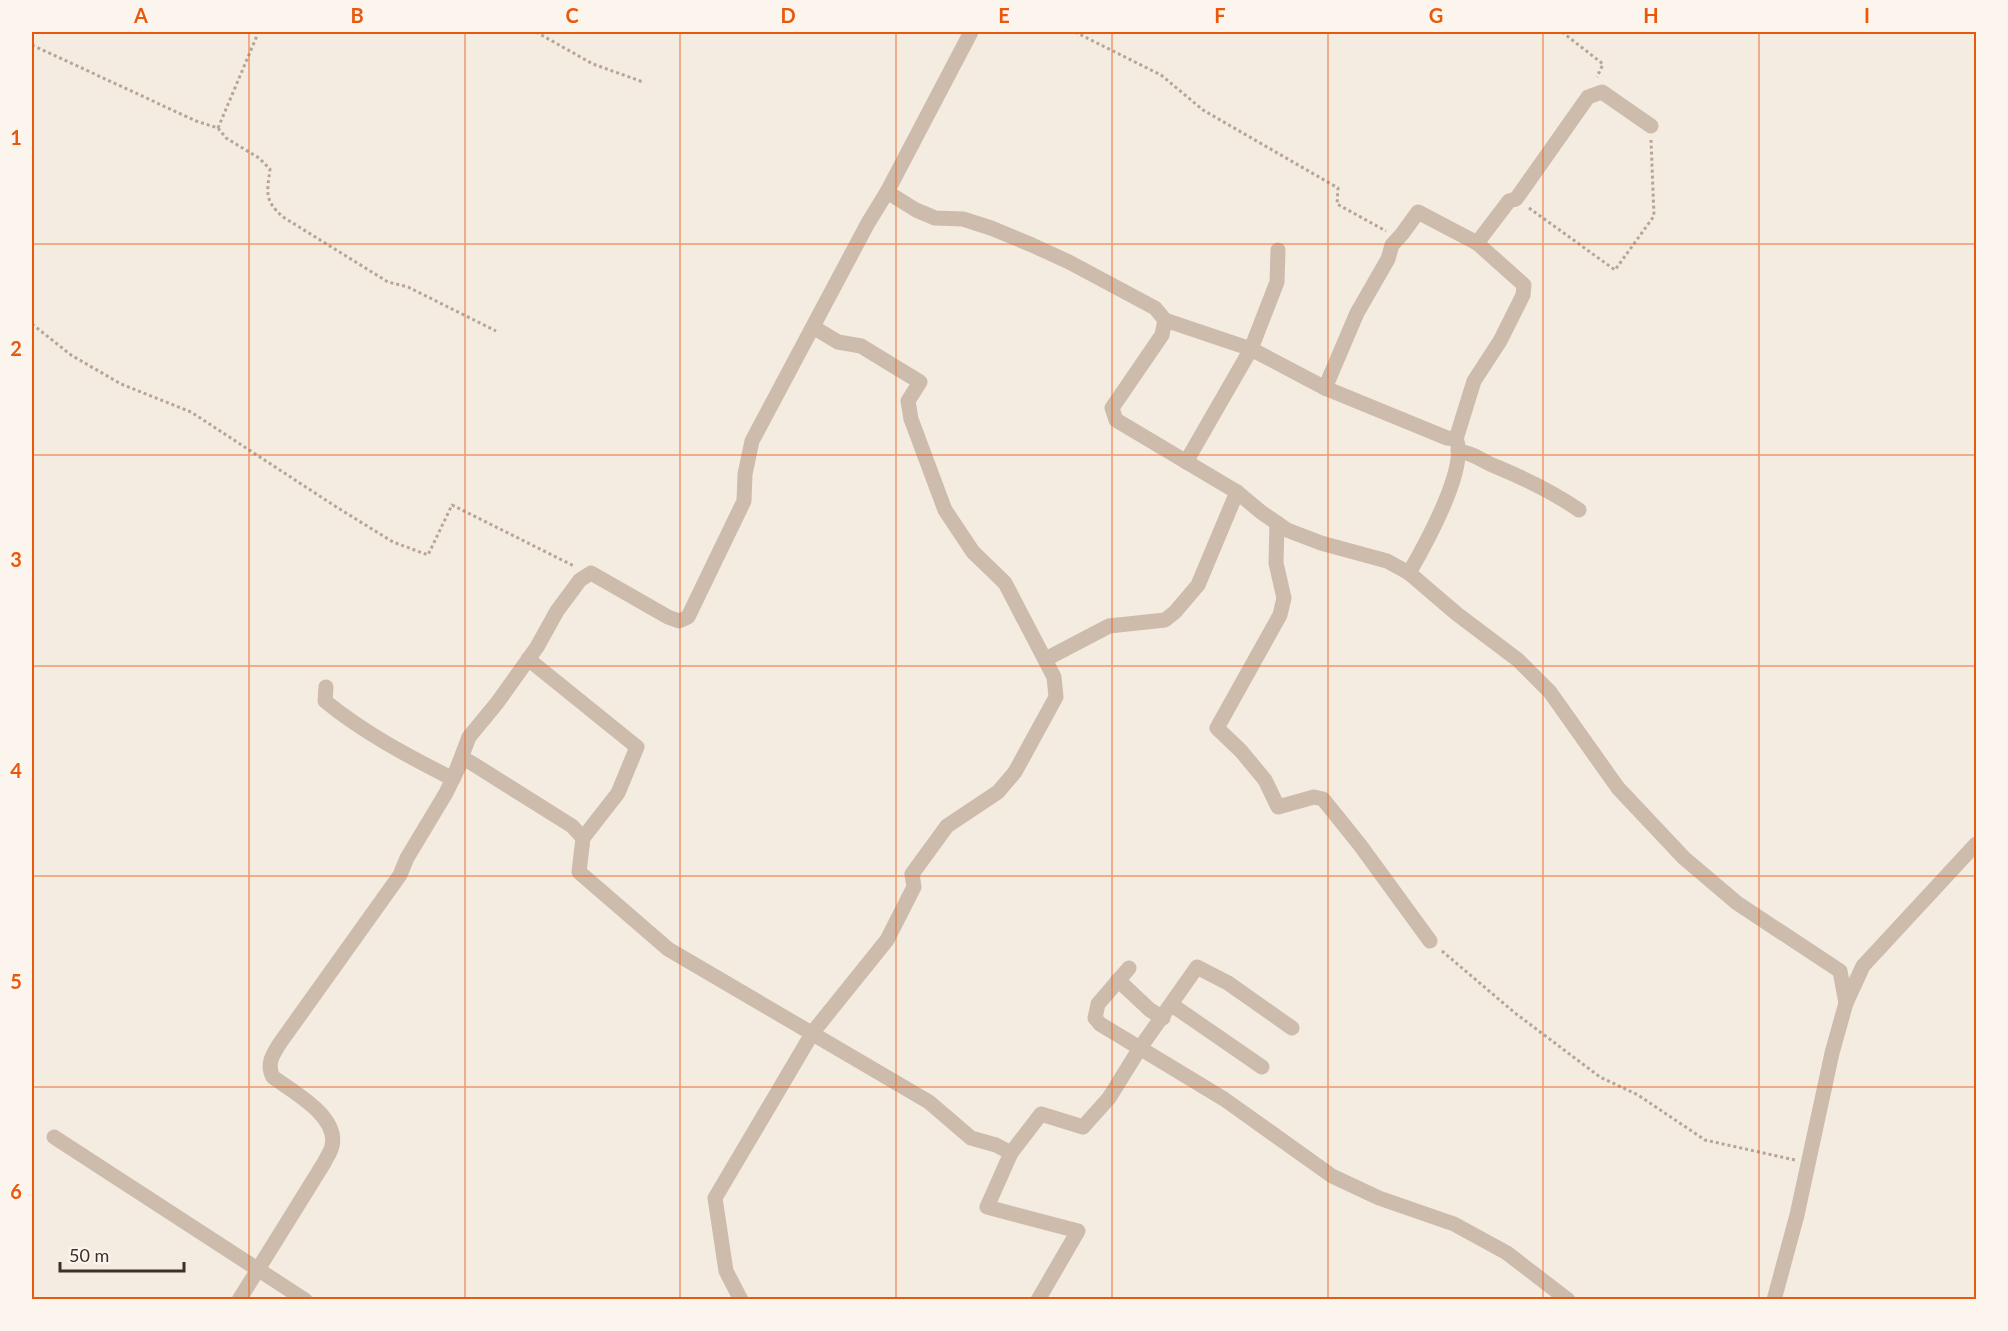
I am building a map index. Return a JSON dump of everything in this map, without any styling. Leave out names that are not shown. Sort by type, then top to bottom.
[{"type":"street","points":[[453,779],[469,736],[497,703],[580,580],[591,573],[668,617],[679,621],[688,617],[744,501],[752,441],[971,32]]},
{"type":"street","points":[[1477,243],[1509,201],[1516,199],[1588,97],[1602,92],[1651,126]]},
{"type":"street","points":[[887,192],[916,210],[935,218],[963,219],[991,228],[1069,262],[1155,308],[1165,320],[1251,349],[1325,388],[1447,438],[1494,466],[1519,475],[1555,494],[1579,510]]},
{"type":"street","points":[[1325,388],[1357,313],[1388,259],[1392,245],[1418,212],[1477,243],[1524,285],[1523,295],[1500,341],[1474,381],[1457,445],[1452,485],[1430,536],[1409,573]]},
{"type":"street","points":[[1186,462],[1251,349],[1277,282],[1278,250]]},
{"type":"street","points":[[1165,320],[1162,335],[1112,408],[1116,420],[1238,492],[1287,530],[1321,543],[1387,561],[1409,573],[1457,614],[1518,660],[1550,692],[1618,788],[1684,858],[1737,903],[1840,970],[1846,1003]]},
{"type":"street","points":[[741,1299],[726,1271],[715,1198],[813,1032],[887,940],[914,887],[912,874],[947,826],[998,792],[1015,772],[1056,697],[1054,677],[1046,659],[1005,583],[974,552],[945,510],[911,419],[908,401],[920,382],[861,346],[838,342],[813,327]]},
{"type":"street","points":[[1046,659],[1109,626],[1165,620],[1175,612],[1198,585],[1238,492]]},
{"type":"street","points":[[1277,523],[1276,563],[1284,598],[1280,615],[1217,728],[1241,751],[1265,780],[1278,807],[1314,797],[1323,799],[1360,845],[1430,941]]},
{"type":"street","points":[[528,659],[637,747],[618,793],[582,838],[579,872],[668,949],[929,1102],[970,1138],[996,1145],[1011,1153]]},
{"type":"street","points":[[326,687],[325,700],[340,714],[372,735],[453,779]]},
{"type":"street","points":[[239,1299],[324,1163],[332,1145],[332,1133],[327,1121],[316,1108],[273,1077],[269,1070],[271,1059],[280,1042],[400,875],[407,858],[462,760],[470,762],[572,826],[582,838]]},
{"type":"street","points":[[1774,1299],[1797,1215],[1832,1053],[1846,1003],[1863,966],[1977,844]]},
{"type":"street","points":[[1129,968],[1098,1004],[1095,1018],[1100,1024],[1224,1099],[1332,1176],[1379,1198],[1454,1224],[1507,1253],[1568,1299]]},
{"type":"street","points":[[1038,1299],[1078,1231],[987,1207],[1011,1153],[1041,1114],[1083,1127],[1109,1098],[1140,1048],[1168,1012],[1197,968],[1227,983],[1292,1028]]},
{"type":"street","points":[[1118,980],[1150,1010],[1168,1012],[1262,1067]]},
{"type":"street","points":[[54,1137],[305,1299]]},
{"type":"path","points":[[218,128],[257,32]]},
{"type":"path","points":[[536,32],[593,64],[643,82]]},
{"type":"path","points":[[1075,32],[1161,75],[1203,110],[1338,188],[1337,204],[1387,231],[1392,245]]},
{"type":"path","points":[[1562,32],[1603,64],[1588,97]]},
{"type":"path","points":[[32,45],[196,121],[218,128],[226,138],[259,158],[270,169],[268,195],[272,207],[283,217],[388,282],[408,286],[496,331]]},
{"type":"path","points":[[1516,199],[1615,270],[1654,216],[1651,126]]},
{"type":"path","points":[[32,324],[71,355],[121,384],[191,412],[393,542],[428,555],[452,505],[591,573]]},
{"type":"path","points":[[1430,941],[1515,1013],[1600,1077],[1638,1095],[1705,1140],[1808,1162]]}]
